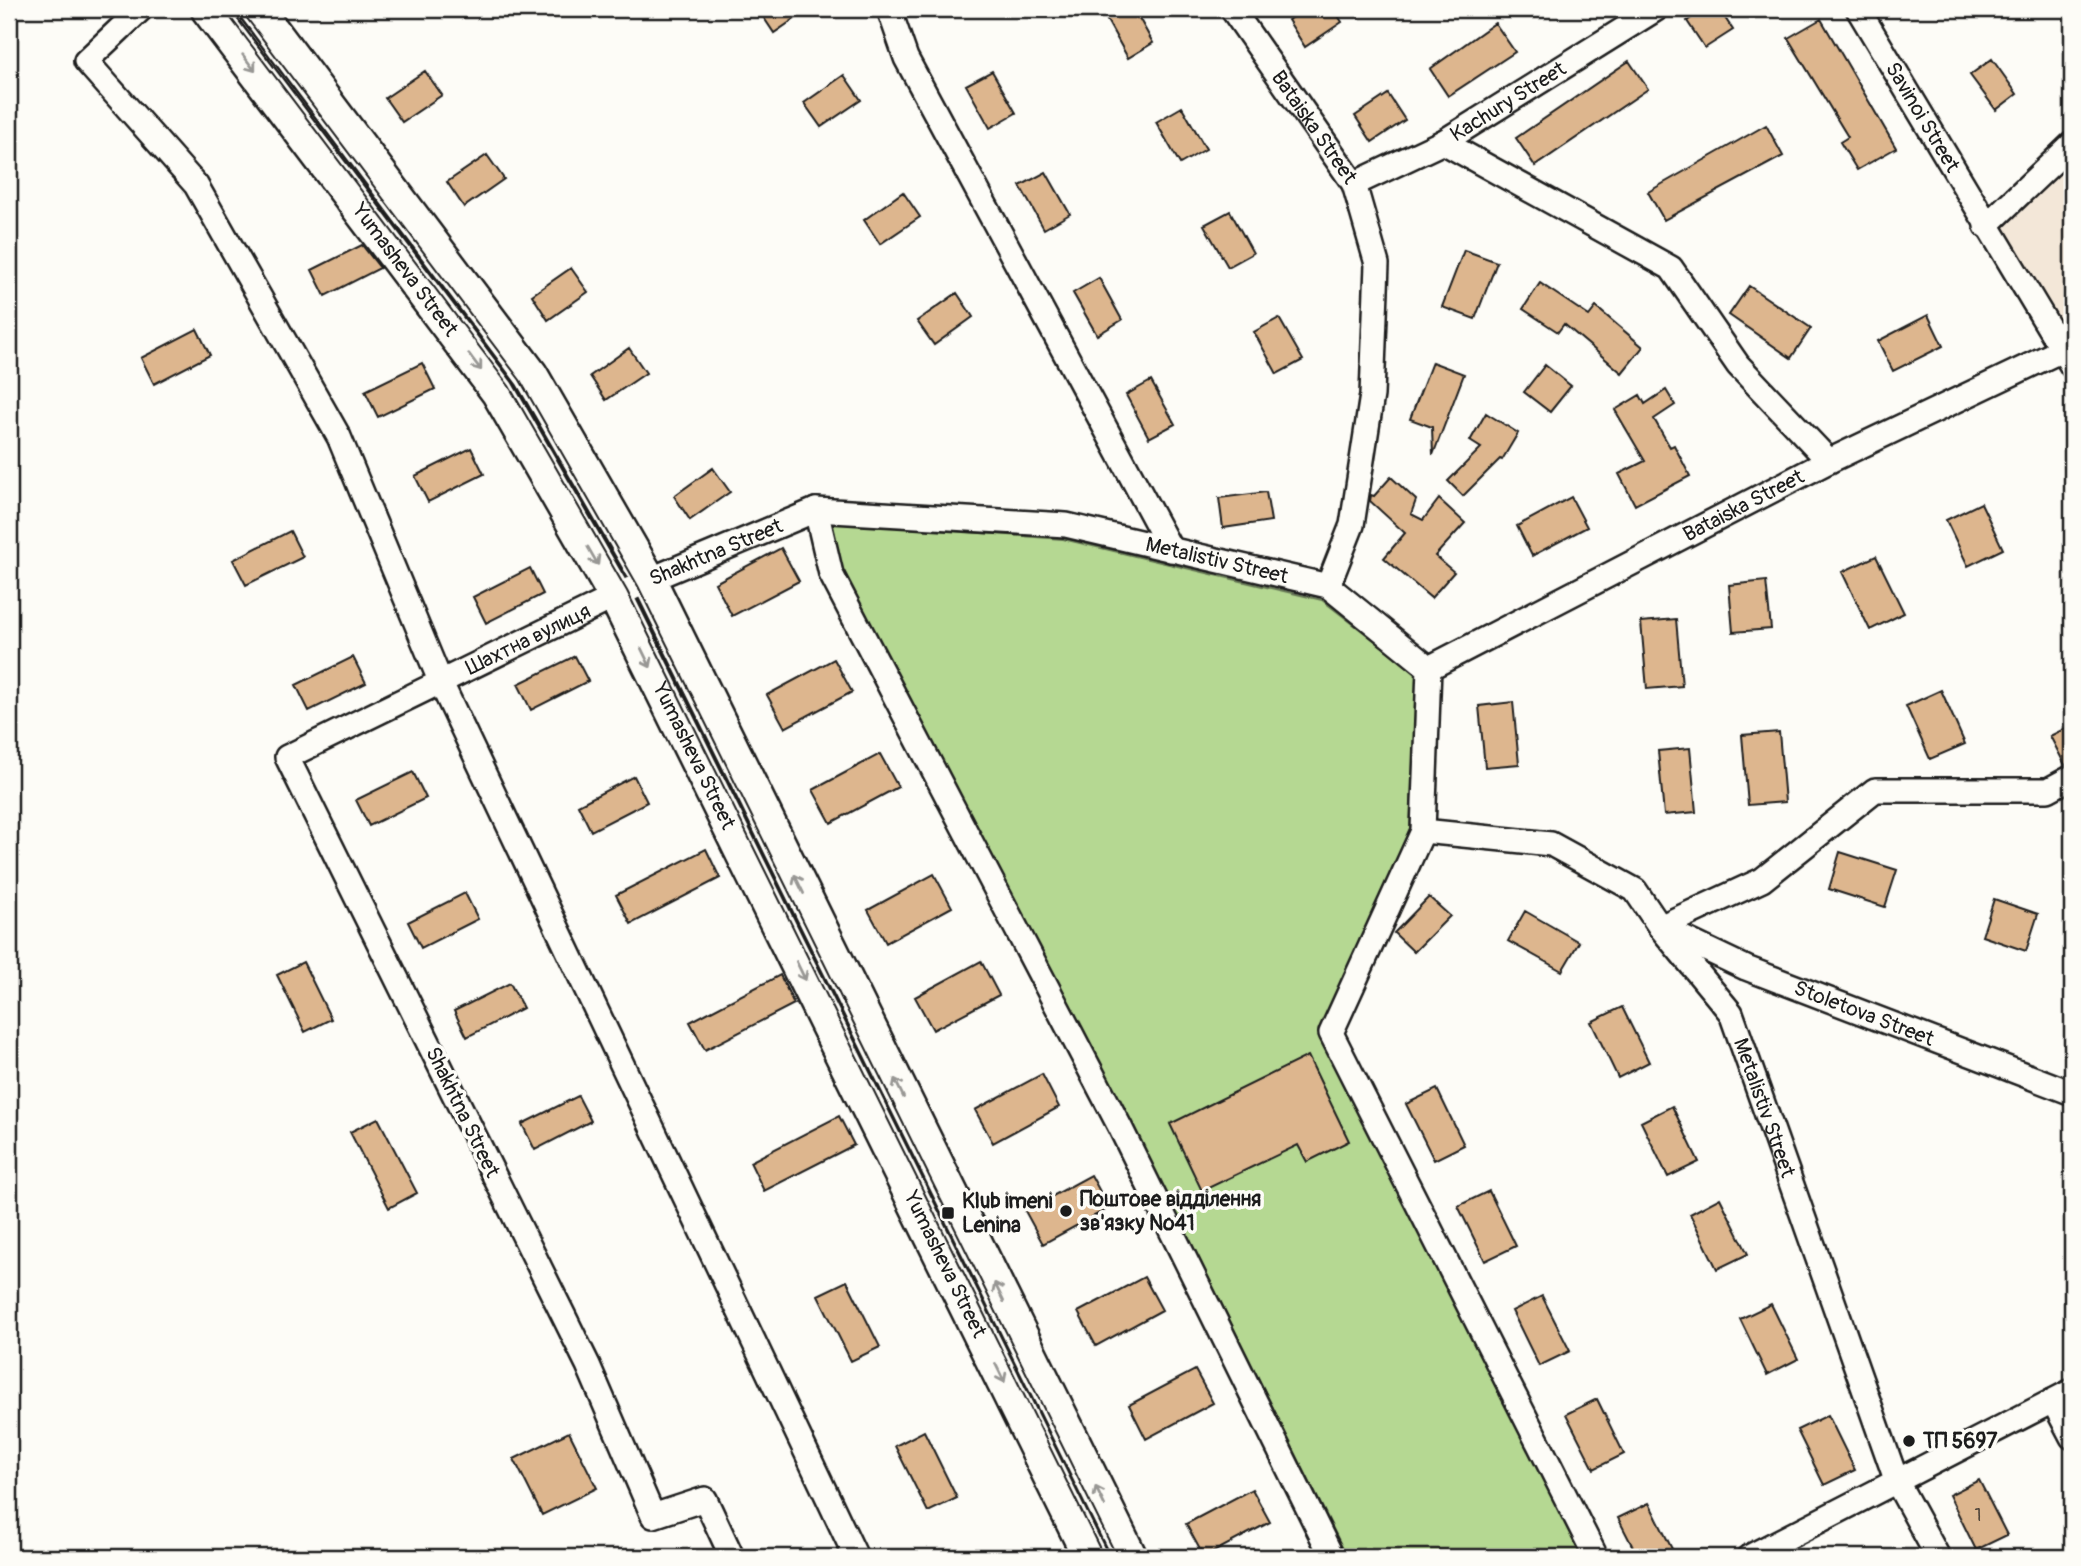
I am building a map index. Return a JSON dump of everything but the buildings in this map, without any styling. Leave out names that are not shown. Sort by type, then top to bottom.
[{"type":"main road","name":"Yumasheva Street","points":[[208,9],[498,392],[616,597],[1090,1557]]},
{"type":"main road","name":"Yumasheva Street","points":[[256,9],[531,375],[649,580],[1130,1557]]},
{"type":"street","points":[[141,9],[86,61],[202,197],[339,437],[441,682],[856,1557]]},
{"type":"street","points":[[889,9],[906,58],[1171,550]]},
{"type":"street","name":"Kachury Street","points":[[1354,184],[1443,142],[1656,9]]},
{"type":"street","name":"Savinoi Street","points":[[1858,9],[2067,358]]},
{"type":"street","name":"Bataiska Street","points":[[1240,12],[1354,184],[1377,264],[1372,395],[1352,526],[1328,586]]},
{"type":"street","points":[[1443,142],[1671,268],[1738,365],[1829,461]]},
{"type":"street","points":[[1986,226],[2072,144]]},
{"type":"street","name":"Bataiska Street","points":[[1429,668],[1829,461],[2067,358]]},
{"type":"street","points":[[816,510],[831,574],[1119,1127],[1332,1557]]},
{"type":"street","name":"Shakhtna Street","points":[[616,597],[649,580],[816,510]]},
{"type":"street","name":"Metalistiv Street","points":[[816,510],[1066,525],[1328,586],[1429,668]]},
{"type":"street","name":"Шахтна вулиця","points":[[441,682],[616,597]]},
{"type":"street","points":[[1429,668],[1423,831],[1331,1033],[1596,1557]]},
{"type":"street","name":"Shakhtna Street","points":[[441,682],[287,757],[588,1365],[653,1516],[705,1499],[732,1557]]},
{"type":"street","points":[[1660,927],[1762,880],[1875,790],[2048,790],[2072,777]]},
{"type":"street","name":"Metalistiv Street","points":[[1423,831],[1551,844],[1634,890],[1660,927],[1731,1013],[1898,1482],[1938,1557]]},
{"type":"street","name":"Stoletova Street","points":[[1660,927],[1746,968],[2072,1093]]},
{"type":"street","points":[[1749,1557],[2063,1396],[2072,1437]]},
{"type":"shaded area","points":[[2072,159],[2072,343],[1996,230]]},
{"type":"green space","points":[[831,522],[1063,539],[1322,600],[1417,673],[1410,829],[1319,1036],[1587,1557],[1347,1557],[1131,1122],[842,573]]},
{"type":"tram line","points":[[224,9],[509,386],[627,591],[1104,1557]]},
{"type":"tram line","points":[[240,9],[520,380],[638,586],[1117,1557]]},
{"type":"place","name":"Поштове відділення зв'язку №41","points":[[1066,1211]]},
{"type":"place","name":"Klub imeni Lenina","points":[[948,1213]]},
{"type":"place","name":"ТП 5697","points":[[1909,1441]]}]
